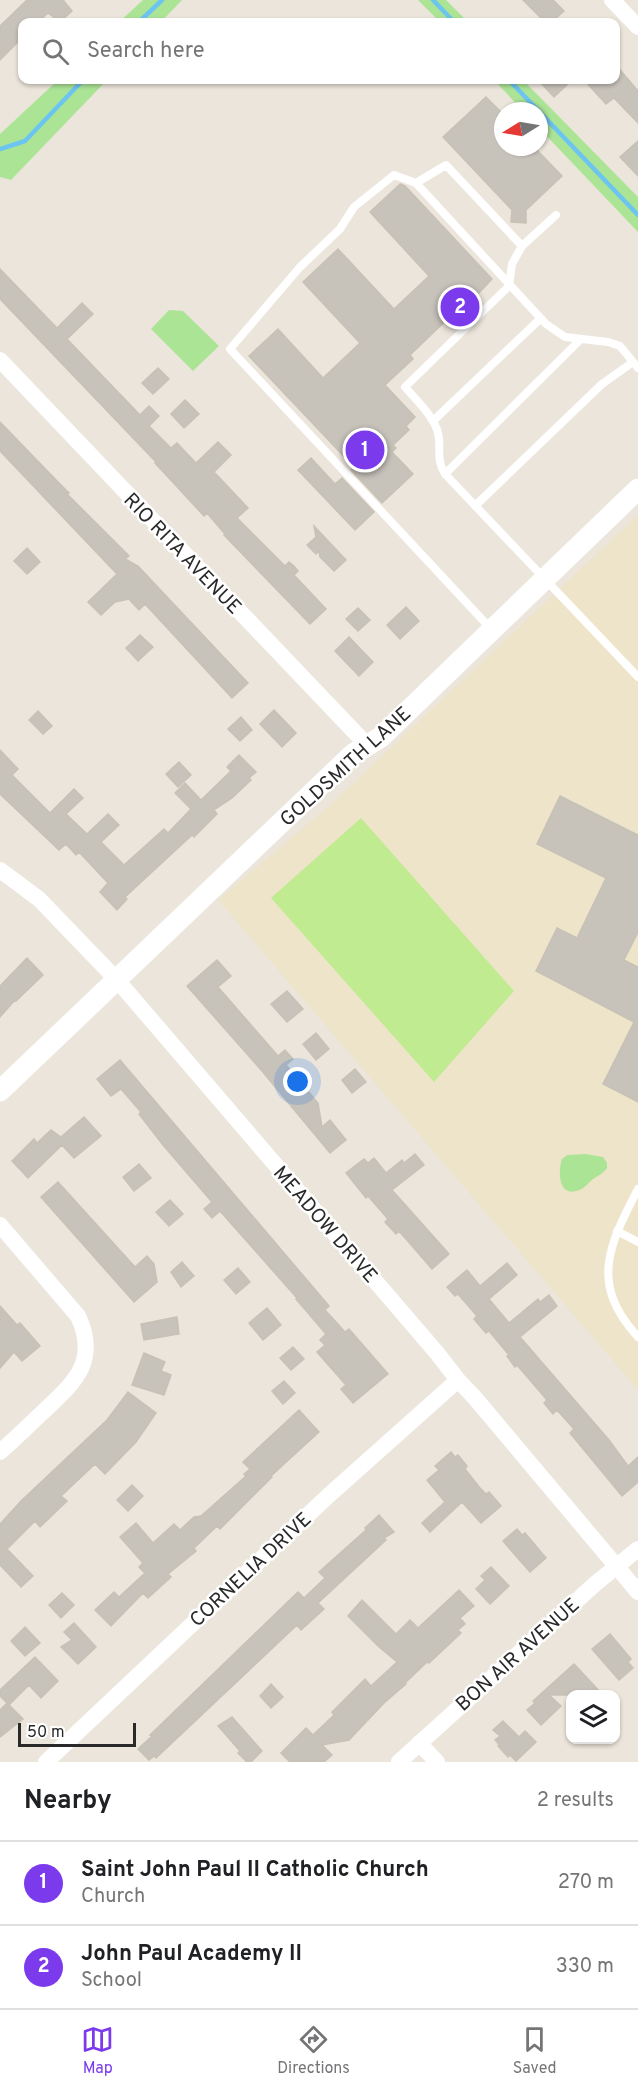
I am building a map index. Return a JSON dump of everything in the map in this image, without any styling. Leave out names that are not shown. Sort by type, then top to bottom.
[{"type":"street","points":[[612,0],[638,27]]},
{"type":"street","name":"RIO RITA AVENUE","points":[[0,360],[367,745]]},
{"type":"street","name":"GOLDSMITH LANE","points":[[0,1092],[353,754],[381,737],[638,489]]},
{"type":"street","name":"MEADOW DRIVE","points":[[0,870],[39,899],[117,980],[437,1353],[638,1592]]},
{"type":"street","points":[[0,1225],[78,1316],[83,1326],[86,1343],[83,1366],[71,1385],[0,1452]]},
{"type":"street","name":"CORNELIA DRIVE","points":[[46,1762],[328,1496],[458,1380]]},
{"type":"street","name":"BON AIR AVENUE","points":[[399,1762],[638,1549]]},
{"type":"street","points":[[419,1743],[437,1762]]},
{"type":"lane","points":[[416,183],[446,165],[522,246]]},
{"type":"lane","points":[[476,506],[602,384],[636,365],[620,346],[608,342],[565,338],[540,319],[416,183],[394,175],[354,207],[340,229],[300,267],[230,349],[492,630]]},
{"type":"lane","points":[[556,215],[522,246],[512,264],[509,286],[405,387],[433,421],[438,432],[439,463],[445,474],[638,677]]},
{"type":"lane","points":[[433,421],[540,319]]},
{"type":"lane","points":[[445,474],[581,339]]},
{"type":"lane","points":[[638,1189],[617,1231],[611,1249],[608,1281],[613,1301],[621,1317],[638,1337]]},
{"type":"lane","points":[[617,1231],[638,1242]]},
{"type":"shaded area","points":[[638,515],[638,1390],[218,900],[329,806]]},
{"type":"green space","points":[[143,0],[182,0],[165,18],[123,18]]},
{"type":"green space","points":[[418,0],[446,0],[464,18],[436,18]]},
{"type":"green space","points":[[54,84],[103,84],[11,180],[0,177],[0,134]]},
{"type":"green space","points":[[498,84],[527,84],[545,102],[515,102]]},
{"type":"green space","points":[[548,105],[638,197],[638,232],[548,137]]},
{"type":"green space","points":[[169,310],[183,311],[219,346],[193,371],[151,329]]},
{"type":"green space","points":[[361,818],[514,991],[434,1082],[271,898]]},
{"type":"green space","points":[[586,1154],[603,1157],[607,1168],[581,1190],[570,1192],[566,1190],[561,1181],[562,1159],[567,1155]]},
{"type":"building","points":[[27,0],[63,0],[72,11],[64,18],[55,18],[48,13],[42,18],[18,18],[18,42],[0,60],[0,26]]},
{"type":"building","points":[[523,0],[553,0],[564,11],[556,18],[541,18]]},
{"type":"building","points":[[620,70],[638,91],[638,123],[614,98],[606,104],[588,84],[620,84]]},
{"type":"building","points":[[542,84],[568,84],[554,97]]},
{"type":"building","points":[[486,97],[494,105],[494,156],[543,156],[562,176],[526,210],[526,223],[511,222],[512,210],[443,137]]},
{"type":"building","points":[[638,141],[638,176],[620,157]]},
{"type":"building","points":[[400,184],[405,186],[492,279],[463,310],[460,307],[410,355],[413,359],[385,385],[415,417],[406,426],[409,430],[393,445],[396,448],[392,452],[413,474],[382,503],[351,470],[354,467],[249,356],[278,329],[323,378],[360,343],[303,282],[338,249],[394,309],[429,276],[370,212]]},
{"type":"building","points":[[0,269],[57,328],[82,303],[93,314],[67,339],[140,415],[149,406],[159,416],[149,426],[171,448],[177,443],[196,463],[218,442],[231,455],[214,472],[248,508],[237,518],[285,566],[289,562],[294,566],[298,571],[294,575],[326,609],[310,624],[224,535],[207,513],[204,516],[156,462],[0,299]]},
{"type":"building","points":[[158,368],[169,379],[153,394],[142,383]]},
{"type":"building","points":[[185,400],[199,414],[184,428],[171,414]]},
{"type":"building","points":[[0,422],[129,556],[125,559],[138,566],[248,683],[232,698],[145,604],[139,610],[129,599],[115,602],[101,615],[88,602],[117,574],[0,451]]},
{"type":"building","points":[[311,458],[335,484],[342,478],[374,512],[355,530],[298,470]]},
{"type":"building","points":[[314,526],[346,560],[334,571],[320,557],[319,551],[316,554],[307,545],[316,537]]},
{"type":"building","points":[[27,548],[40,562],[27,574],[14,561]]},
{"type":"building","points":[[406,607],[419,621],[400,639],[387,625]]},
{"type":"building","points":[[358,608],[370,620],[358,631],[346,619]]},
{"type":"building","points":[[140,635],[153,647],[138,661],[126,648]]},
{"type":"building","points":[[349,637],[373,662],[359,676],[335,651]]},
{"type":"building","points":[[274,710],[296,733],[282,747],[260,724]]},
{"type":"building","points":[[38,711],[52,726],[43,734],[29,720]]},
{"type":"building","points":[[241,717],[252,730],[240,741],[228,729]]},
{"type":"building","points":[[0,750],[18,769],[12,775],[50,813],[74,789],[83,798],[66,814],[87,834],[108,814],[119,825],[101,842],[124,865],[164,829],[168,833],[191,809],[175,793],[185,783],[201,800],[231,771],[227,767],[239,755],[256,772],[232,798],[214,810],[217,814],[194,837],[192,835],[125,897],[127,899],[117,910],[100,892],[108,883],[79,852],[76,855],[66,844],[59,850],[0,794]]},
{"type":"building","points":[[179,762],[191,775],[178,787],[166,774]]},
{"type":"building","points":[[560,796],[638,835],[638,932],[624,960],[638,967],[638,1102],[603,1084],[634,1022],[536,971],[557,928],[577,938],[606,878],[537,844]]},
{"type":"building","points":[[27,958],[43,975],[0,1017],[0,986]]},
{"type":"building","points":[[217,960],[231,976],[218,987],[278,1056],[285,1050],[293,1059],[286,1065],[318,1103],[322,1127],[330,1120],[346,1140],[330,1153],[187,986]]},
{"type":"building","points":[[287,991],[303,1009],[287,1022],[271,1004]]},
{"type":"building","points":[[316,1033],[329,1049],[316,1060],[303,1044]]},
{"type":"building","points":[[120,1060],[329,1306],[325,1310],[345,1332],[349,1329],[388,1374],[353,1403],[341,1389],[346,1385],[317,1352],[325,1345],[320,1340],[326,1334],[220,1211],[212,1218],[204,1209],[212,1202],[163,1145],[139,1114],[141,1112],[121,1089],[111,1096],[97,1079]]},
{"type":"building","points":[[355,1069],[366,1082],[352,1093],[342,1080]]},
{"type":"building","points":[[84,1117],[101,1136],[74,1158],[62,1145],[28,1178],[12,1161],[34,1139],[37,1143],[51,1130],[61,1137]]},
{"type":"building","points":[[415,1154],[424,1165],[392,1190],[449,1254],[432,1269],[399,1231],[396,1234],[385,1222],[388,1219],[368,1196],[366,1198],[346,1173],[364,1159],[368,1163],[374,1158],[386,1173],[402,1160],[404,1163]]},
{"type":"building","points":[[139,1164],[151,1178],[134,1191],[123,1177]]},
{"type":"building","points":[[58,1182],[135,1267],[147,1256],[154,1264],[157,1282],[134,1302],[41,1197]]},
{"type":"building","points":[[170,1200],[183,1214],[169,1226],[156,1212]]},
{"type":"building","points":[[182,1262],[194,1276],[181,1287],[171,1272]]},
{"type":"building","points":[[507,1263],[517,1275],[489,1299],[509,1323],[538,1299],[540,1302],[549,1295],[557,1306],[520,1337],[609,1440],[628,1466],[638,1457],[638,1482],[622,1496],[570,1433],[574,1429],[557,1410],[553,1414],[544,1403],[547,1400],[517,1365],[515,1367],[507,1356],[509,1355],[489,1331],[486,1333],[474,1319],[477,1316],[458,1294],[455,1296],[447,1287],[467,1270],[480,1286]]},
{"type":"building","points":[[238,1268],[250,1282],[236,1294],[224,1280]]},
{"type":"building","points":[[0,1306],[17,1325],[20,1323],[40,1346],[22,1361],[14,1352],[0,1368]]},
{"type":"building","points":[[267,1308],[281,1325],[263,1340],[249,1323]]},
{"type":"building","points":[[177,1317],[179,1334],[144,1340],[141,1324]]},
{"type":"building","points":[[293,1347],[304,1359],[291,1370],[280,1358]]},
{"type":"building","points":[[144,1353],[165,1362],[161,1371],[171,1375],[164,1395],[132,1385]]},
{"type":"building","points":[[284,1381],[295,1393],[283,1404],[272,1391]]},
{"type":"building","points":[[128,1392],[156,1413],[136,1442],[105,1474],[95,1464],[61,1496],[67,1501],[40,1527],[35,1521],[7,1549],[33,1576],[21,1587],[0,1565],[0,1524],[21,1501],[107,1420]]},
{"type":"building","points":[[299,1410],[319,1432],[271,1476],[220,1529],[217,1526],[194,1548],[196,1551],[168,1574],[171,1577],[148,1598],[143,1593],[111,1626],[95,1610],[114,1592],[119,1597],[145,1573],[139,1567],[143,1563],[120,1537],[136,1523],[153,1543],[174,1524],[180,1530],[194,1517],[201,1516],[246,1476],[244,1474],[250,1469],[243,1462]]},
{"type":"building","points":[[451,1452],[455,1457],[458,1455],[467,1466],[465,1469],[480,1488],[486,1494],[489,1492],[501,1506],[481,1523],[462,1502],[430,1532],[422,1523],[445,1502],[427,1480],[439,1470],[435,1466]]},
{"type":"building","points":[[132,1485],[143,1496],[128,1511],[117,1500]]},
{"type":"building","points":[[379,1515],[394,1532],[384,1538],[386,1540],[318,1603],[324,1609],[301,1630],[297,1625],[156,1758],[154,1756],[149,1760],[138,1749],[152,1736],[150,1735],[298,1592],[304,1598],[325,1578],[319,1572],[366,1530],[365,1528]]},
{"type":"building","points":[[517,1529],[522,1535],[525,1533],[546,1558],[530,1572],[503,1541]]},
{"type":"building","points":[[491,1567],[509,1586],[490,1604],[476,1589],[485,1580],[481,1576]]},
{"type":"building","points":[[459,1590],[474,1606],[460,1618],[465,1624],[458,1630],[461,1633],[384,1703],[349,1740],[322,1745],[332,1755],[324,1762],[290,1762],[281,1753],[306,1728],[313,1735],[365,1679],[371,1686],[397,1662],[348,1616],[362,1600],[396,1634],[410,1620],[418,1628]]},
{"type":"building","points":[[62,1593],[74,1605],[61,1618],[49,1605]]},
{"type":"building","points":[[74,1623],[96,1647],[78,1664],[61,1647],[72,1640],[64,1632]]},
{"type":"building","points":[[25,1627],[40,1643],[25,1656],[11,1641]]},
{"type":"building","points":[[610,1634],[631,1659],[628,1662],[633,1668],[619,1680],[592,1649]]},
{"type":"building","points":[[35,1657],[58,1681],[41,1698],[29,1685],[9,1705],[23,1719],[0,1737],[0,1710],[7,1703],[0,1696],[0,1690]]},
{"type":"building","points":[[574,1664],[598,1690],[566,1690],[566,1695],[549,1695],[561,1706],[541,1725],[527,1710],[535,1703],[533,1701]]},
{"type":"building","points":[[271,1684],[283,1697],[271,1708],[260,1696]]},
{"type":"building","points":[[232,1717],[262,1751],[251,1762],[247,1762],[238,1753],[240,1751],[218,1726]]},
{"type":"building","points":[[503,1721],[519,1737],[525,1731],[536,1742],[516,1761],[510,1755],[508,1757],[495,1740],[500,1736],[493,1730]]},
{"type":"waterway","points":[[143,18],[162,0]]},
{"type":"waterway","points":[[433,0],[450,18]]},
{"type":"waterway","points":[[0,149],[25,141],[79,84]]},
{"type":"waterway","points":[[513,84],[638,215]]},
{"type":"place","name":"John Paul Academy II","points":[[460,307]]},
{"type":"place","name":"Saint John Paul II Catholic Church","points":[[365,450]]}]
